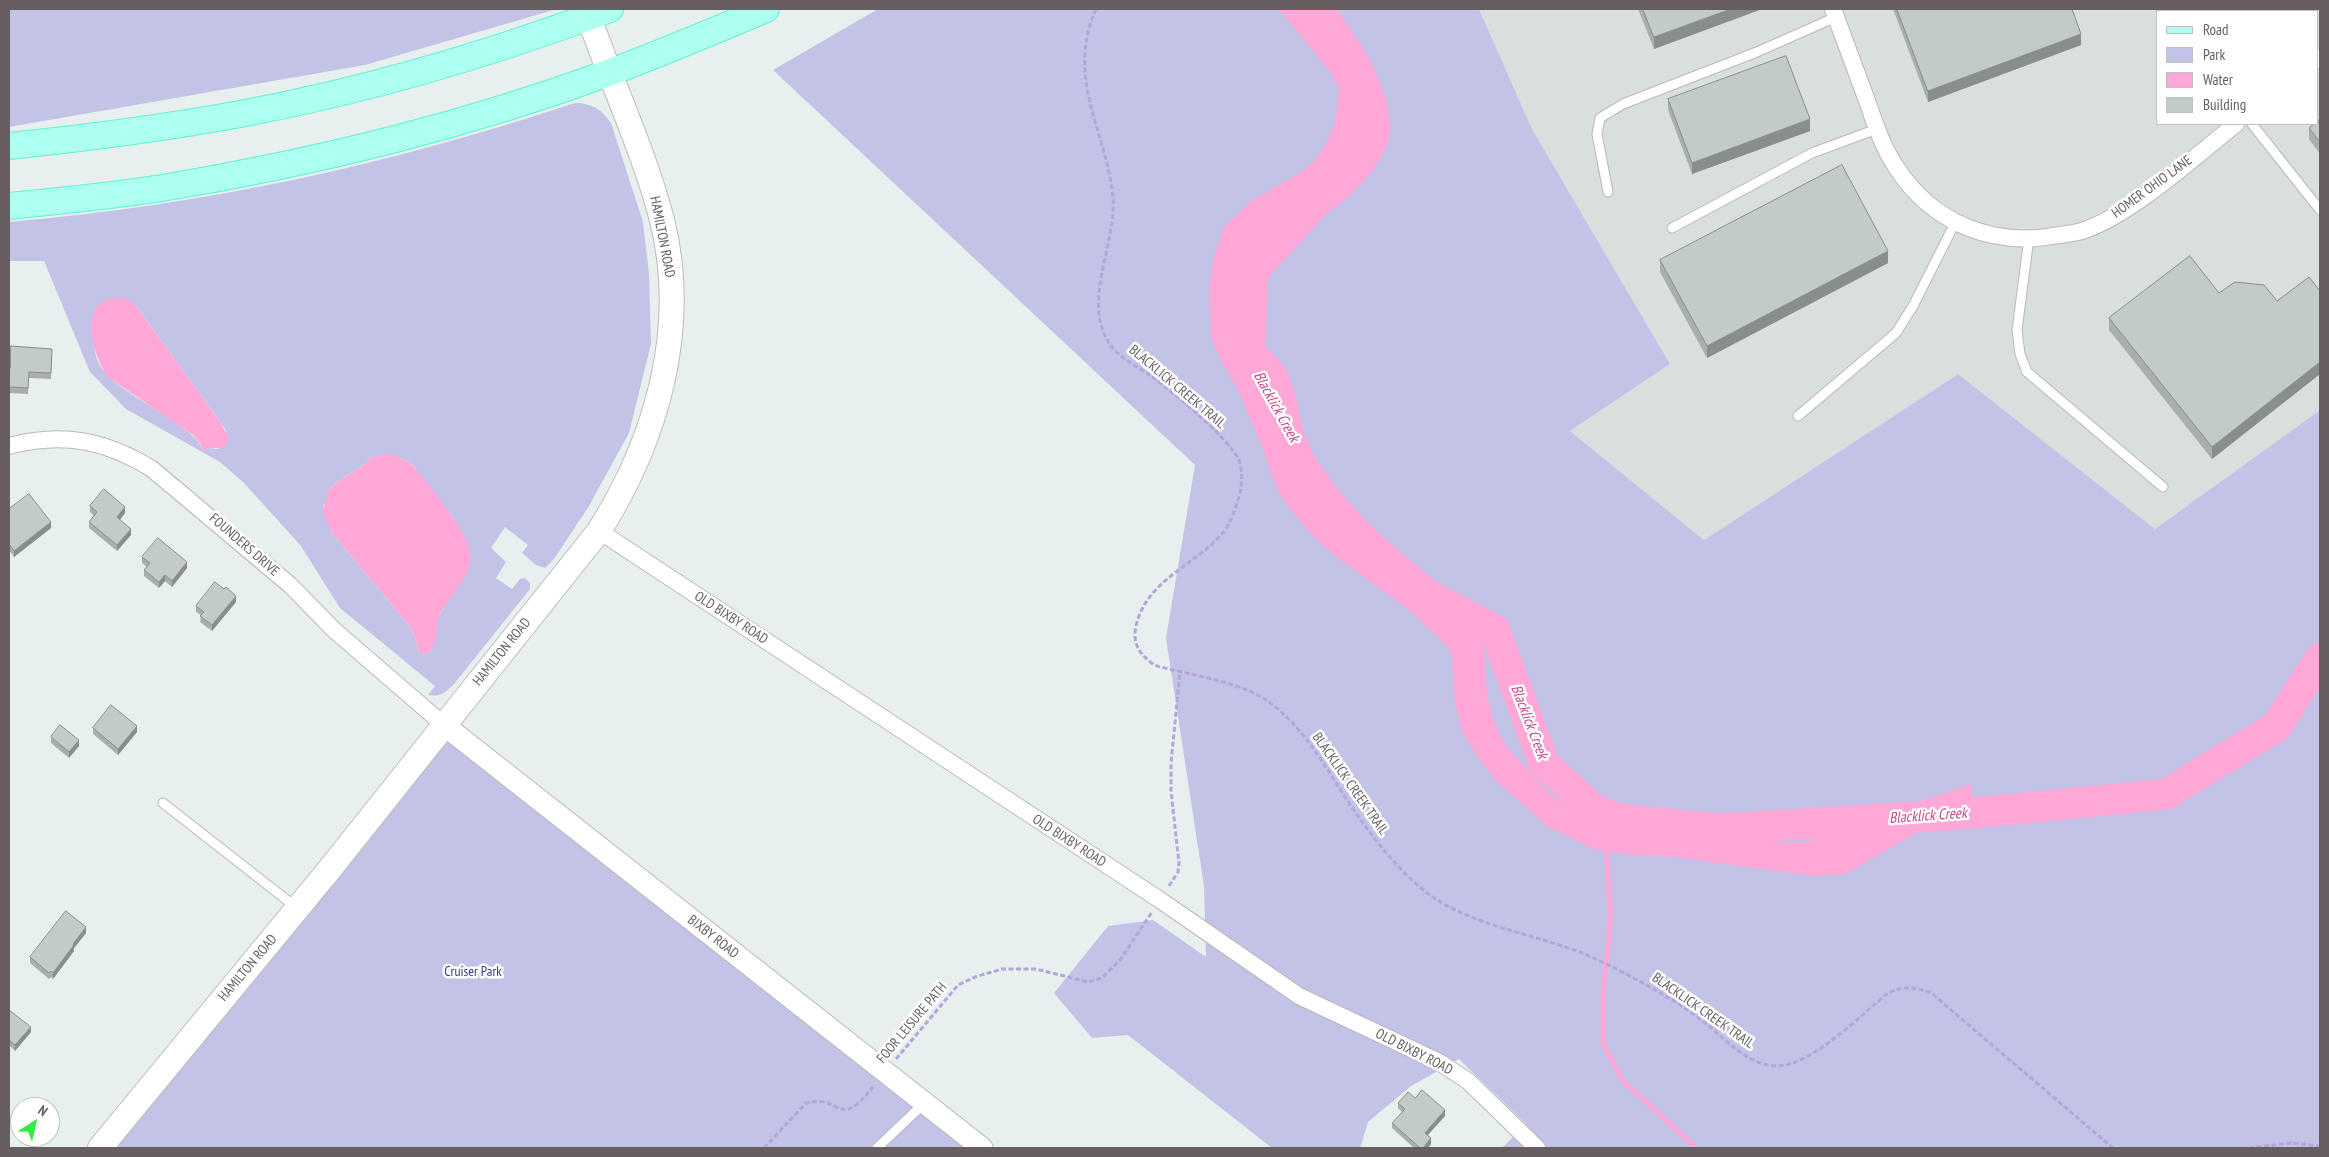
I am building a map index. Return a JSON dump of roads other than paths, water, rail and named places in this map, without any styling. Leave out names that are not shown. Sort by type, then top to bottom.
[{"type":"main road","points":[[9,206],[159,188],[319,157],[462,120],[608,73],[766,9]]},
{"type":"main road","points":[[9,146],[168,126],[242,114],[312,98],[472,55],[595,11],[608,73]]},
{"type":"main road","name":"HAMILTON ROAD","points":[[100,1148],[297,908],[599,531],[632,474],[657,408],[667,362],[672,311],[672,279],[662,221],[651,184],[608,73]]},
{"type":"street","name":"HOMER OHIO LANE","points":[[1835,13],[1877,129],[1895,166],[1911,189],[1931,208],[1955,223],[1992,236],[2044,238],[2085,231],[2122,212],[2235,125]]},
{"type":"street","name":"FOUNDERS DRIVE","points":[[9,446],[23,442],[62,438],[88,442],[130,456],[152,469],[290,585],[334,630],[444,725]]},
{"type":"street","name":"OLD BIXBY ROAD","points":[[599,531],[1160,900],[1299,996],[1439,1062],[1468,1080],[1537,1148]]},
{"type":"street","name":"BIXBY ROAD","points":[[444,725],[982,1148]]},
{"type":"lane","points":[[1608,192],[1597,134],[1600,118],[1623,104],[1721,66],[1835,13]]},
{"type":"lane","points":[[2253,125],[2320,210]]},
{"type":"lane","points":[[1672,228],[1812,153],[1877,129]]},
{"type":"lane","points":[[1798,416],[1896,333],[1913,306],[1955,223]]},
{"type":"lane","points":[[2029,238],[2017,330],[2020,354],[2027,372],[2163,487]]},
{"type":"lane","points":[[163,803],[297,908]]},
{"type":"lane","points":[[878,1148],[916,1110]]},
{"type":"water","points":[[1276,9],[1336,9],[1364,49],[1372,65],[1385,96],[1390,128],[1384,152],[1377,164],[1349,197],[1324,214],[1290,226],[1264,247],[1251,267],[1242,288],[1242,311],[1251,330],[1286,370],[1307,440],[1318,461],[1333,482],[1371,525],[1459,601],[1479,624],[1482,630],[1486,683],[1491,710],[1501,737],[1510,751],[1548,792],[1568,804],[1585,804],[1589,792],[1699,829],[1783,843],[1806,842],[1970,784],[1980,826],[1944,826],[1923,829],[1845,874],[1815,876],[1674,857],[1632,855],[1596,850],[1548,827],[1495,780],[1477,756],[1462,731],[1455,704],[1452,657],[1447,646],[1409,610],[1339,559],[1314,537],[1295,515],[1282,497],[1271,475],[1263,449],[1239,392],[1221,361],[1211,336],[1209,287],[1214,256],[1224,227],[1250,202],[1301,172],[1312,163],[1323,149],[1335,123],[1339,88],[1330,72],[1284,15]]},
{"type":"water","points":[[112,298],[123,298],[133,302],[221,423],[229,439],[224,448],[208,448],[203,451],[200,443],[193,435],[108,377],[102,368],[94,345],[92,321],[95,311],[101,303]]},
{"type":"water","points":[[393,454],[410,463],[432,488],[464,534],[470,552],[469,567],[466,575],[439,617],[436,640],[431,650],[427,653],[420,654],[412,629],[332,533],[322,511],[329,490],[336,483],[364,465],[370,458]]},
{"type":"waterway","name":"Blacklick Creek","points":[[1257,372],[1249,359],[1253,272],[1325,192]]},
{"type":"waterway","name":"Blacklick Creek","points":[[1436,599],[1495,630],[1544,764],[1603,818],[1722,829],[1973,813],[2166,794],[2276,727],[2320,659]]},
{"type":"waterway","points":[[1606,845],[1611,915],[1603,993],[1603,1043],[1622,1080],[1692,1144],[1694,1148]]},
{"type":"park label","name":"Cruiser Park","points":[[473,972]]}]
